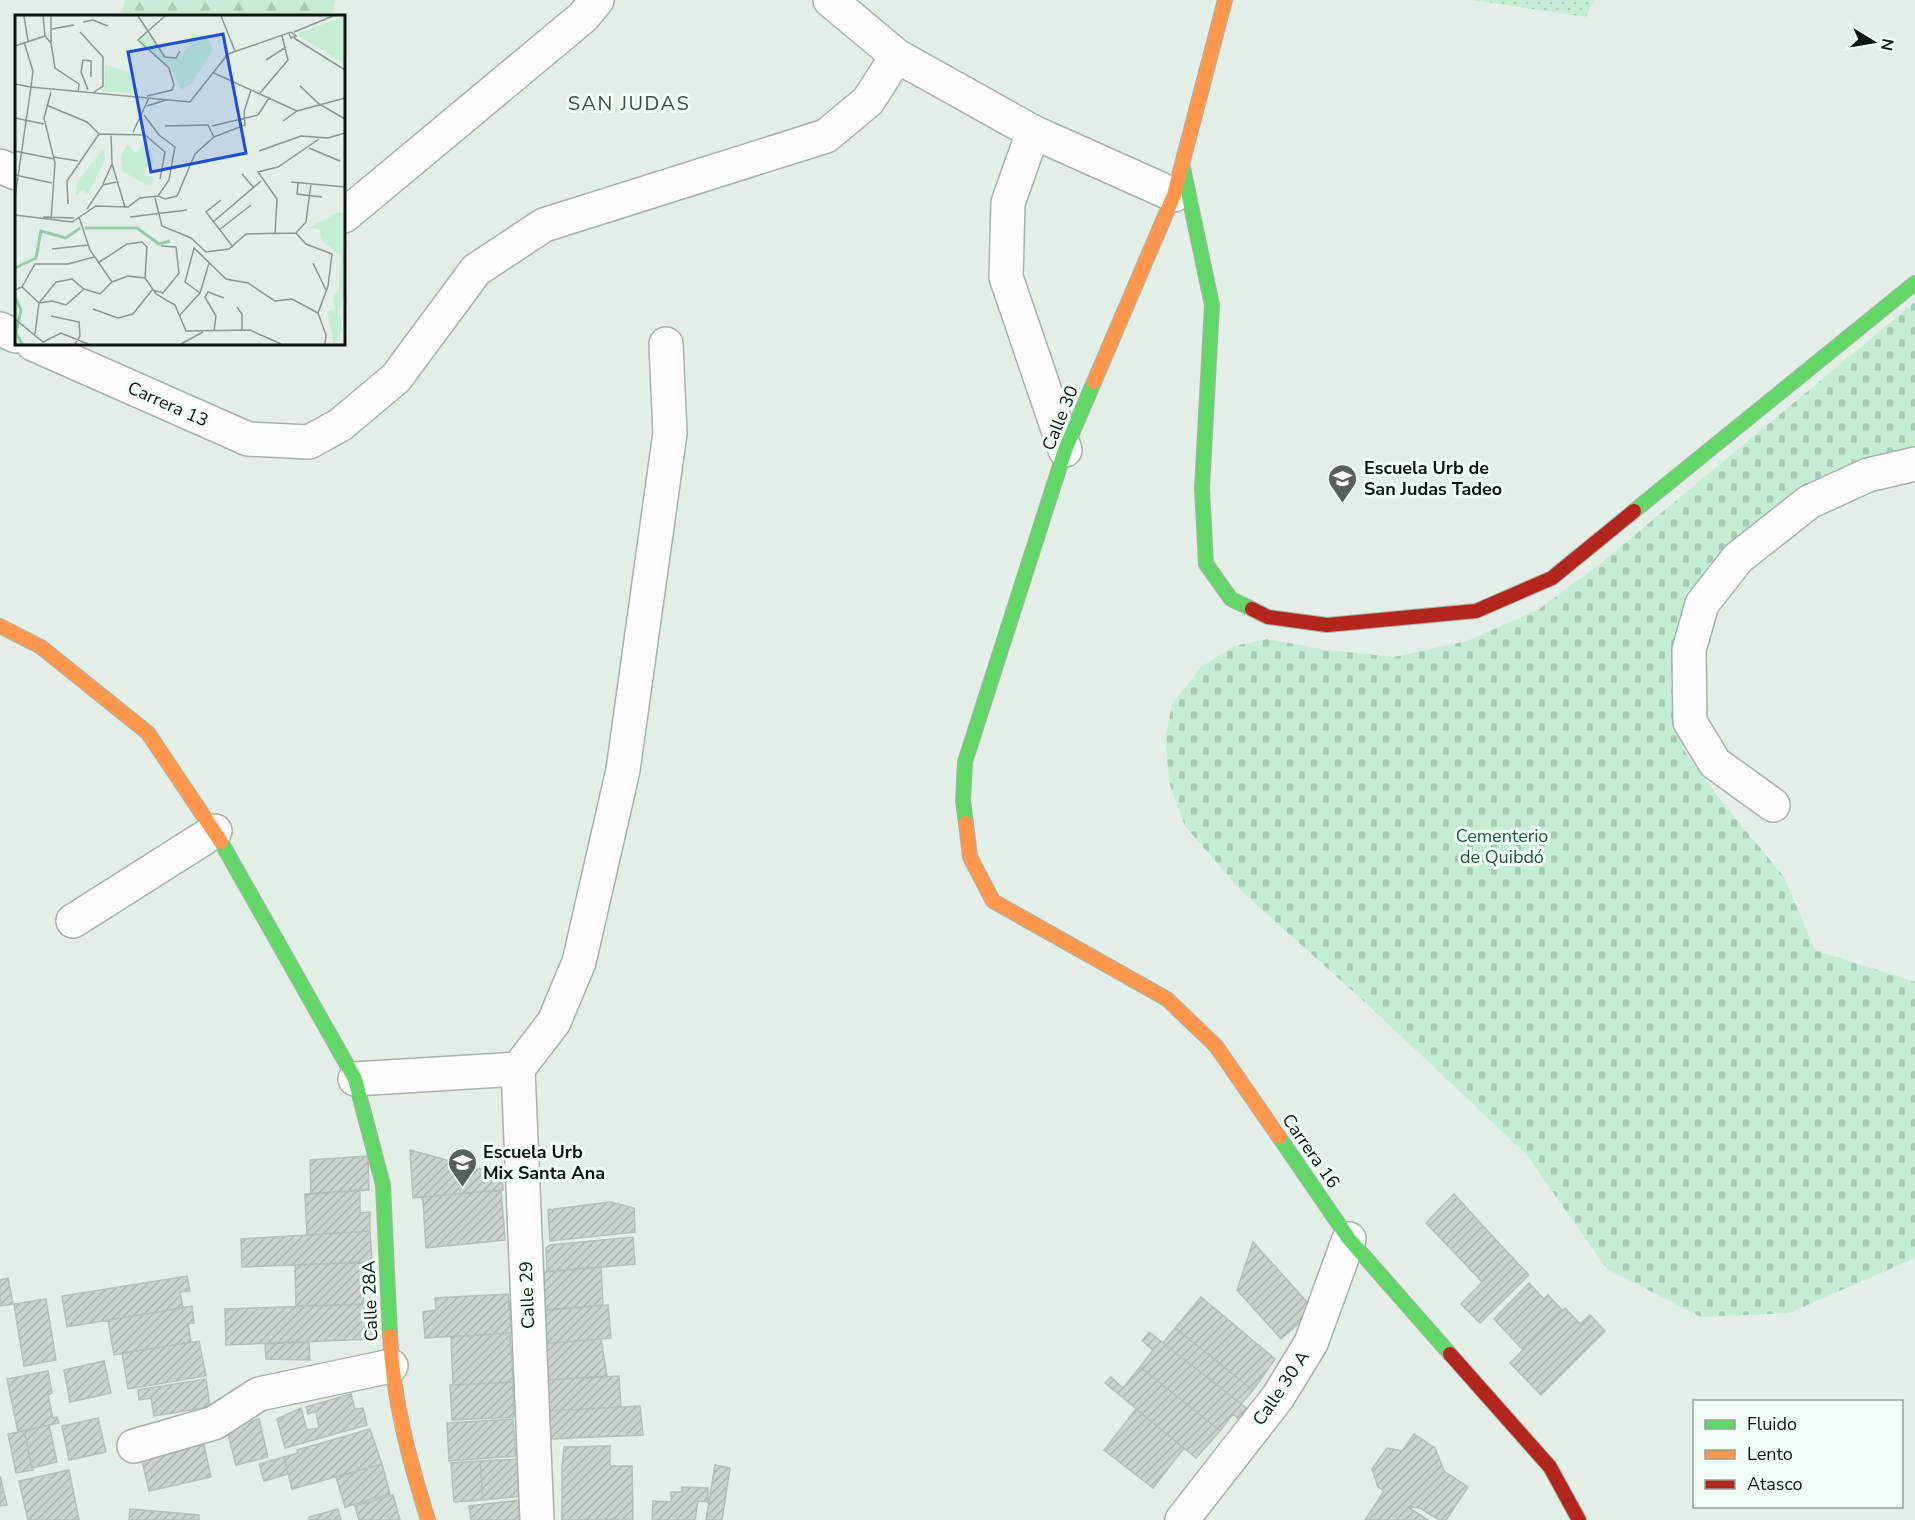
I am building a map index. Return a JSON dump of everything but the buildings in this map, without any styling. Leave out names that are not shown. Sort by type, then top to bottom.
[{"type":"street","points":[[345,215],[583,17],[597,0]]},
{"type":"street","points":[[830,0],[897,56],[1033,132],[1178,180],[1212,304],[1202,488],[1206,564],[1231,599],[1268,617],[1327,625],[1476,611],[1552,578],[1915,283]]},
{"type":"street","name":"Calle 30","points":[[970,857],[963,801],[965,762],[1065,450],[1178,180],[1225,0]]},
{"type":"street","name":"Carrera 13","points":[[35,345],[248,439],[309,442],[340,424],[396,378],[476,270],[544,225],[826,136],[868,101],[897,56]]},
{"type":"street","points":[[1033,132],[1008,203],[1006,278],[1065,450]]},
{"type":"street","points":[[0,166],[15,173]]},
{"type":"street","points":[[0,329],[15,336]]},
{"type":"street","points":[[355,1079],[518,1069],[554,1022],[579,962],[623,770],[670,433],[666,344]]},
{"type":"street","points":[[1773,805],[1715,763],[1690,722],[1689,650],[1702,604],[1737,558],[1809,502],[1868,475],[1915,464]]},
{"type":"street","name":"Calle 28A","points":[[0,626],[41,647],[148,733],[215,831],[355,1079],[383,1185],[391,1366],[404,1444],[428,1520]]},
{"type":"street","points":[[73,921],[215,831]]},
{"type":"street","name":"Carrera 16","points":[[970,857],[993,901],[1167,999],[1216,1046],[1349,1239],[1550,1467],[1579,1520]]},
{"type":"street","name":"Calle 29","points":[[518,1069],[537,1520]]},
{"type":"street","name":"Calle 30 A","points":[[1182,1520],[1278,1397],[1311,1343],[1349,1239]]},
{"type":"street","points":[[134,1446],[214,1423],[260,1395],[391,1366]]},
{"type":"green space","points":[[125,0],[335,0],[332,15],[121,15]]},
{"type":"green space","points":[[1472,0],[1594,0],[1586,17]]},
{"type":"green space","name":"Cementerio de Quibdó","points":[[1915,302],[1915,451],[1826,475],[1720,552],[1684,619],[1678,686],[1683,749],[1714,792],[1784,877],[1815,950],[1915,982],[1915,1258],[1789,1313],[1701,1317],[1607,1269],[1526,1154],[1366,1003],[1242,892],[1185,826],[1170,785],[1165,740],[1172,704],[1201,667],[1234,646],[1267,639],[1327,650],[1394,657],[1467,641],[1538,610],[1601,563]]},
{"type":"traffic: fast","points":[[1183,168],[1212,305],[1202,488],[1206,564],[1231,599],[1252,609]]},
{"type":"traffic: fast","points":[[1634,511],[1915,283]]},
{"type":"traffic: fast","points":[[966,823],[963,801],[965,762],[1065,450],[1094,382]]},
{"type":"traffic: fast","points":[[221,842],[355,1079],[383,1185],[390,1336]]},
{"type":"traffic: fast","points":[[1279,1137],[1349,1239],[1450,1354]]},
{"type":"traffic: slow","points":[[1094,382],[1174,195],[1225,0]]},
{"type":"traffic: slow","points":[[0,626],[41,647],[148,733],[221,842]]},
{"type":"traffic: slow","points":[[966,823],[970,857],[993,901],[1167,999],[1216,1046],[1279,1137]]},
{"type":"traffic: slow","points":[[390,1336],[403,1429],[428,1520]]},
{"type":"traffic: jam","points":[[1252,609],[1268,617],[1327,625],[1476,611],[1552,578],[1634,511]]},
{"type":"traffic: jam","points":[[1450,1354],[1550,1467],[1579,1520]]},
{"type":"place","name":"Escuela Urb de San Judas Tadeo","points":[[1343,504]]},
{"type":"place","name":"Escuela Urb Mix Santa Ana","points":[[462,1188]]},
{"type":"district","name":"SAN JUDAS","points":[[629,103]]}]
